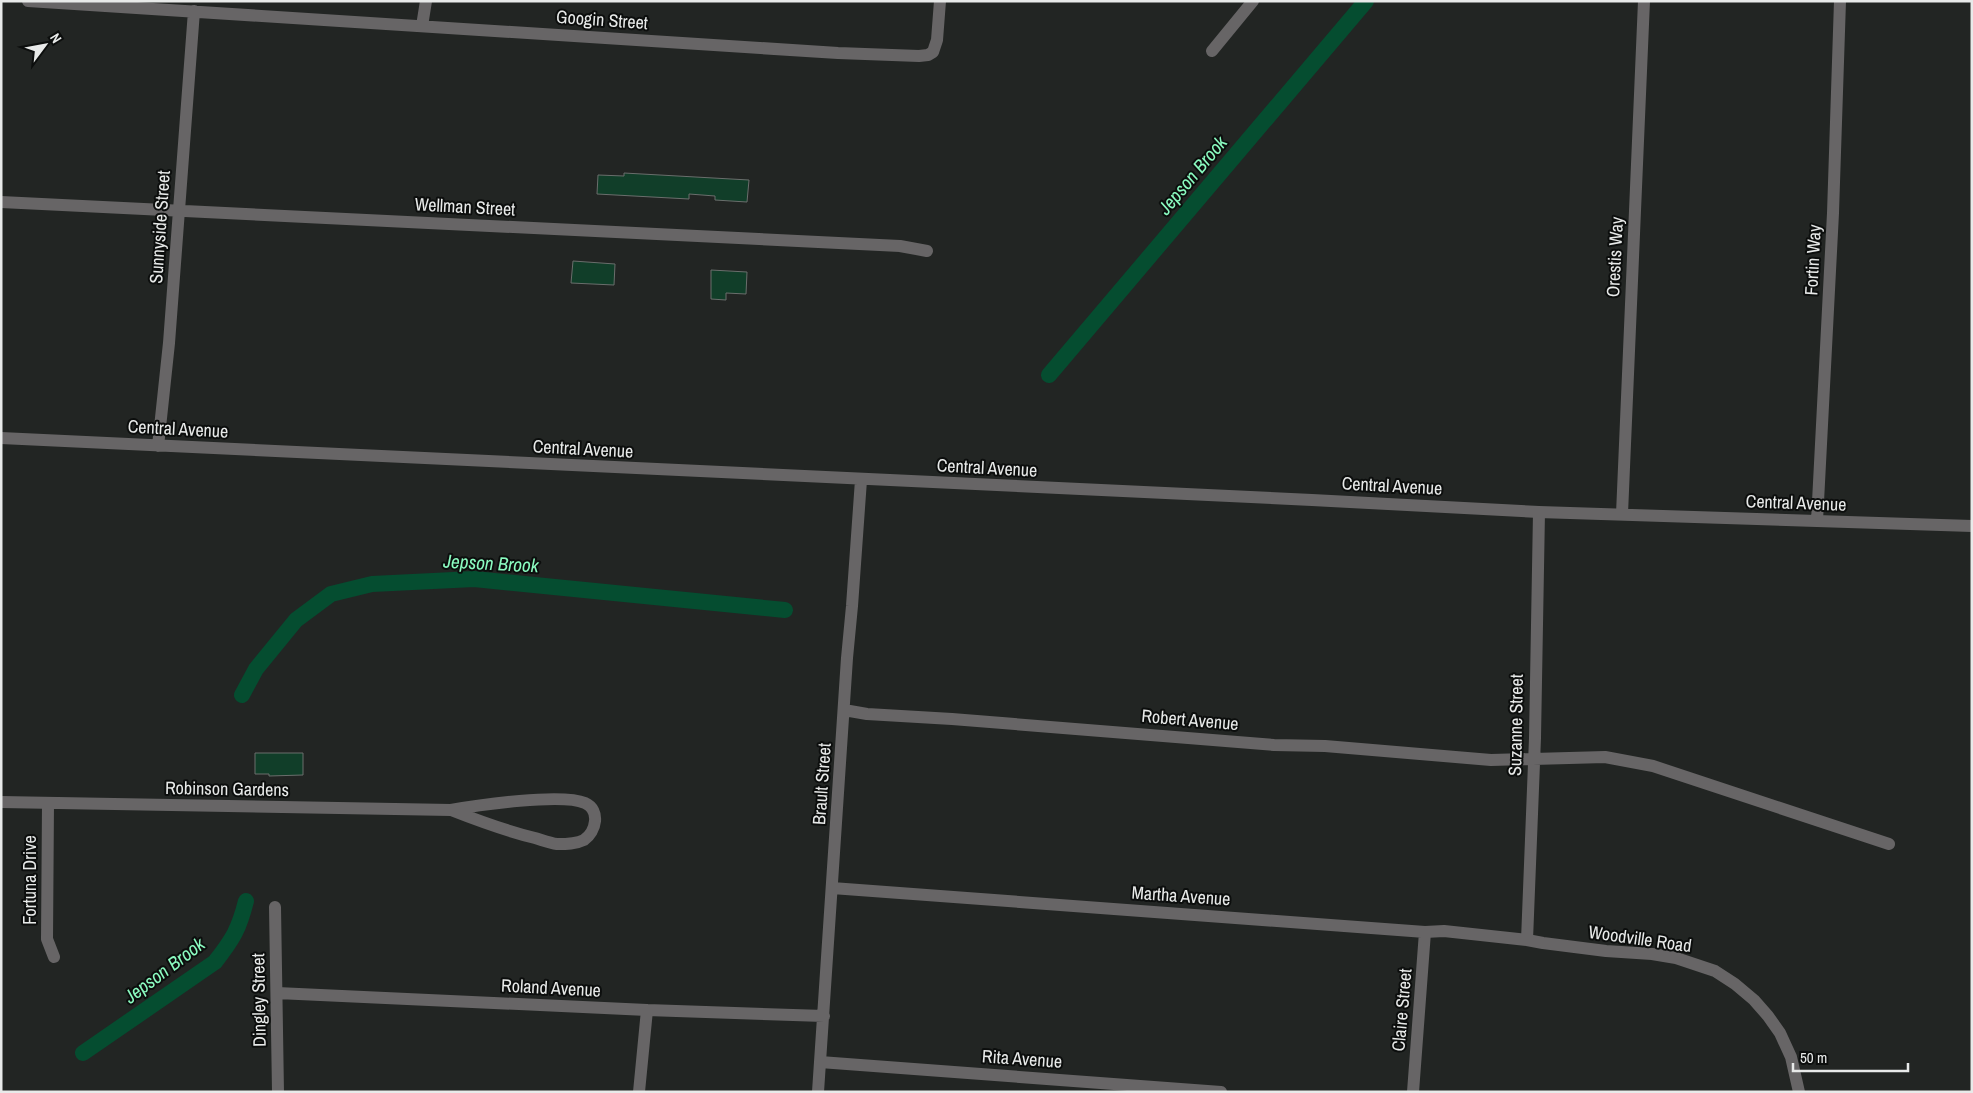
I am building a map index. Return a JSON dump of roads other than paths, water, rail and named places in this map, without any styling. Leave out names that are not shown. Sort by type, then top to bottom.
[{"type":"street","name":"Googin Street","points":[[28,1],[838,53],[919,56],[928,55],[933,52],[937,40],[940,1]]},
{"type":"street","points":[[422,26],[426,1]]},
{"type":"street","points":[[1212,51],[1253,1]]},
{"type":"street","name":"Orestis Way","points":[[1622,514],[1644,1]]},
{"type":"street","name":"Fortin Way","points":[[1817,521],[1833,213],[1840,1]]},
{"type":"street","name":"Sunnyside Street","points":[[158,446],[169,343],[194,11]]},
{"type":"street","name":"Wellman Street","points":[[1,202],[900,246],[927,251]]},
{"type":"street","name":"Central Avenue","points":[[1,438],[1539,512],[1972,526]]},
{"type":"street","name":"Brault Street","points":[[818,1092],[861,480]]},
{"type":"street","name":"Suzanne Street","points":[[1527,940],[1532,831],[1539,512]]},
{"type":"street","name":"Robert Avenue","points":[[844,710],[867,714],[1274,745],[1325,746],[1491,760],[1605,757],[1653,766],[1889,844]]},
{"type":"street","name":"Robinson Gardens","points":[[1,802],[451,810],[484,804],[566,799],[590,806],[594,813],[596,824],[592,833],[584,840],[575,843],[555,844],[508,832],[451,810]]},
{"type":"street","name":"Fortuna Drive","points":[[48,803],[47,938],[54,957]]},
{"type":"street","name":"Martha Avenue","points":[[832,888],[1426,932],[1444,931],[1527,940]]},
{"type":"street","name":"Dingley Street","points":[[275,907],[278,1092]]},
{"type":"street","name":"Claire Street","points":[[1413,1092],[1426,932]]},
{"type":"street","name":"Woodville Road","points":[[1527,940],[1561,946],[1676,958],[1715,971],[1748,994],[1768,1016],[1780,1033],[1791,1057],[1799,1092]]},
{"type":"street","name":"Roland Avenue","points":[[277,993],[824,1016]]},
{"type":"street","points":[[640,1092],[647,1010]]},
{"type":"street","name":"Rita Avenue","points":[[820,1062],[1221,1092]]},
{"type":"waterway","name":"Jepson Brook","points":[[1049,375],[1366,1]]},
{"type":"waterway","name":"Jepson Brook","points":[[242,695],[256,669],[296,620],[331,594],[372,584],[474,579],[785,610]]},
{"type":"waterway","name":"Jepson Brook","points":[[83,1053],[215,962],[235,933],[246,901]]}]
